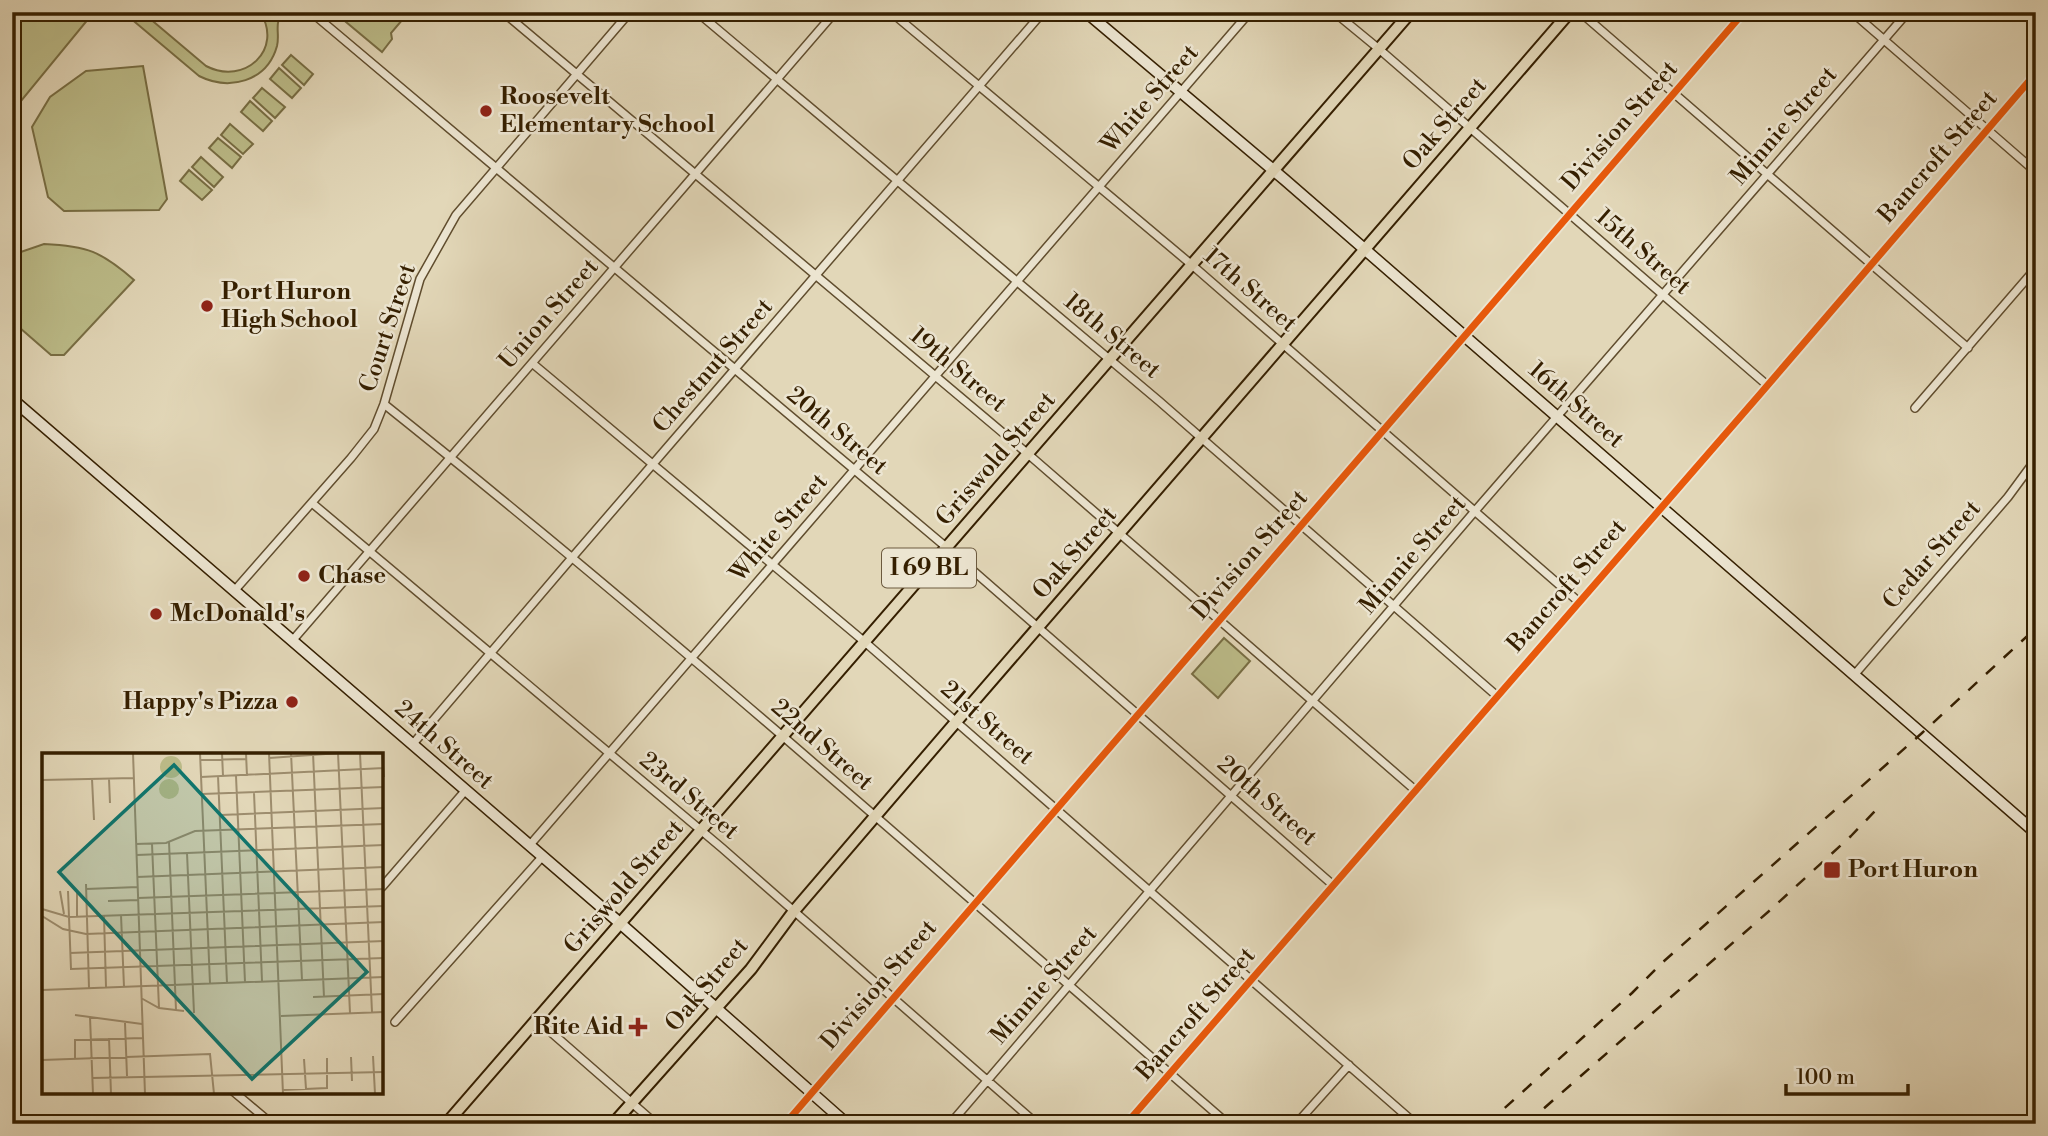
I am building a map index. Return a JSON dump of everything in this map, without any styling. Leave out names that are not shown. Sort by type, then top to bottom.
[{"type":"main road","name":"Griswold Street","points":[[446,1124],[1411,12]]},
{"type":"main road","name":"Oak Street","points":[[613,1124],[751,968],[794,911],[1570,12]]},
{"type":"street","name":"20th Street","points":[[311,12],[946,547],[1333,885]]},
{"type":"street","name":"19th Street","points":[[503,12],[1028,454],[1415,790]]},
{"type":"street","name":"Court Street","points":[[235,590],[374,429],[384,404],[416,291],[428,263],[456,215],[631,12]]},
{"type":"street","name":"18th Street","points":[[697,12],[1110,360],[1497,696]]},
{"type":"street","name":"Union Street","points":[[292,641],[835,12]]},
{"type":"street","name":"17th Street","points":[[891,12],[1192,265],[1579,602]]},
{"type":"street","name":"Chestnut Street","points":[[412,745],[1043,12]]},
{"type":"street","name":"16th Street","points":[[1086,12],[1273,170],[2036,833]]},
{"type":"street","name":"White Street","points":[[529,846],[1250,12]]},
{"type":"street","name":"15th Street","points":[[1334,12],[1767,385]]},
{"type":"street","points":[[1580,12],[1968,348]]},
{"type":"street","name":"Division Street","points":[[785,1124],[1744,12]]},
{"type":"street","points":[[1852,12],[2036,172]]},
{"type":"street","name":"Minnie Street","points":[[950,1124],[1475,511],[1908,12]]},
{"type":"street","name":"Bancroft Street","points":[[1126,1124],[2036,73]]},
{"type":"street","points":[[1915,408],[2036,268]]},
{"type":"street","name":"21st Street","points":[[532,363],[866,643],[1410,1119]]},
{"type":"street","name":"24th Street","points":[[12,399],[621,924],[847,1124]]},
{"type":"street","name":"22nd Street","points":[[384,404],[451,457],[783,736],[1228,1124]]},
{"type":"street","name":"Cedar Street","points":[[1855,674],[2008,496],[2036,459]]},
{"type":"street","name":"23rd Street","points":[[312,503],[701,831],[1037,1124]]},
{"type":"street","points":[[383,886],[466,791]]},
{"type":"street","points":[[395,1023],[541,857]]},
{"type":"street","points":[[537,1020],[656,1124]]},
{"type":"street","points":[[1296,1124],[1349,1065]]},
{"type":"street","points":[[236,1094],[272,1124]]},
{"type":"street","points":[[455,1114],[467,1124]]},
{"type":"street","points":[[2032,1124],[2036,1119]]},
{"type":"green space","points":[[12,12],[94,12],[12,112]]},
{"type":"green space","points":[[123,12],[142,12],[206,66],[221,71],[234,71],[257,60],[264,51],[267,39],[266,26],[260,12],[282,14],[278,22],[277,46],[265,68],[246,80],[222,83],[199,76]]},
{"type":"green space","points":[[334,12],[409,12],[391,33],[392,39],[382,52]]},
{"type":"green space","points":[[291,55],[313,74],[304,85],[282,65]]},
{"type":"green space","points":[[143,66],[167,199],[159,210],[64,211],[48,197],[32,127],[50,97],[86,71]]},
{"type":"green space","points":[[279,68],[301,88],[292,98],[270,79]]},
{"type":"green space","points":[[262,88],[285,107],[275,118],[253,98]]},
{"type":"green space","points":[[250,101],[272,121],[263,131],[241,112]]},
{"type":"green space","points":[[230,124],[253,144],[243,154],[221,135]]},
{"type":"green space","points":[[218,138],[241,157],[232,168],[209,148]]},
{"type":"green space","points":[[201,157],[223,177],[214,187],[192,167]]},
{"type":"green space","points":[[189,170],[212,190],[202,200],[180,181]]},
{"type":"green space","points":[[44,244],[72,246],[93,252],[112,262],[134,280],[64,355],[51,355],[12,321],[12,255]]},
{"type":"green space","points":[[1224,638],[1250,661],[1218,698],[1192,674]]},
{"type":"railway","points":[[1487,1124],[1663,962],[1922,733],[2036,628]]},
{"type":"railway","points":[[1526,1124],[1768,912],[1877,809]]},
{"type":"cycle path","points":[[785,1124],[1744,12]]},
{"type":"cycle path","points":[[1126,1124],[2036,73]]},
{"type":"place","name":"Roosevelt Elementary School","points":[[486,111]]},
{"type":"place","name":"Port Huron High School","points":[[207,306]]},
{"type":"place","name":"Chase","points":[[304,576]]},
{"type":"place","name":"McDonald's","points":[[156,614]]},
{"type":"place","name":"Happy's Pizza","points":[[292,702]]},
{"type":"place","name":"Port Huron","points":[[1832,870]]},
{"type":"place","name":"Rite Aid","points":[[638,1027]]}]
